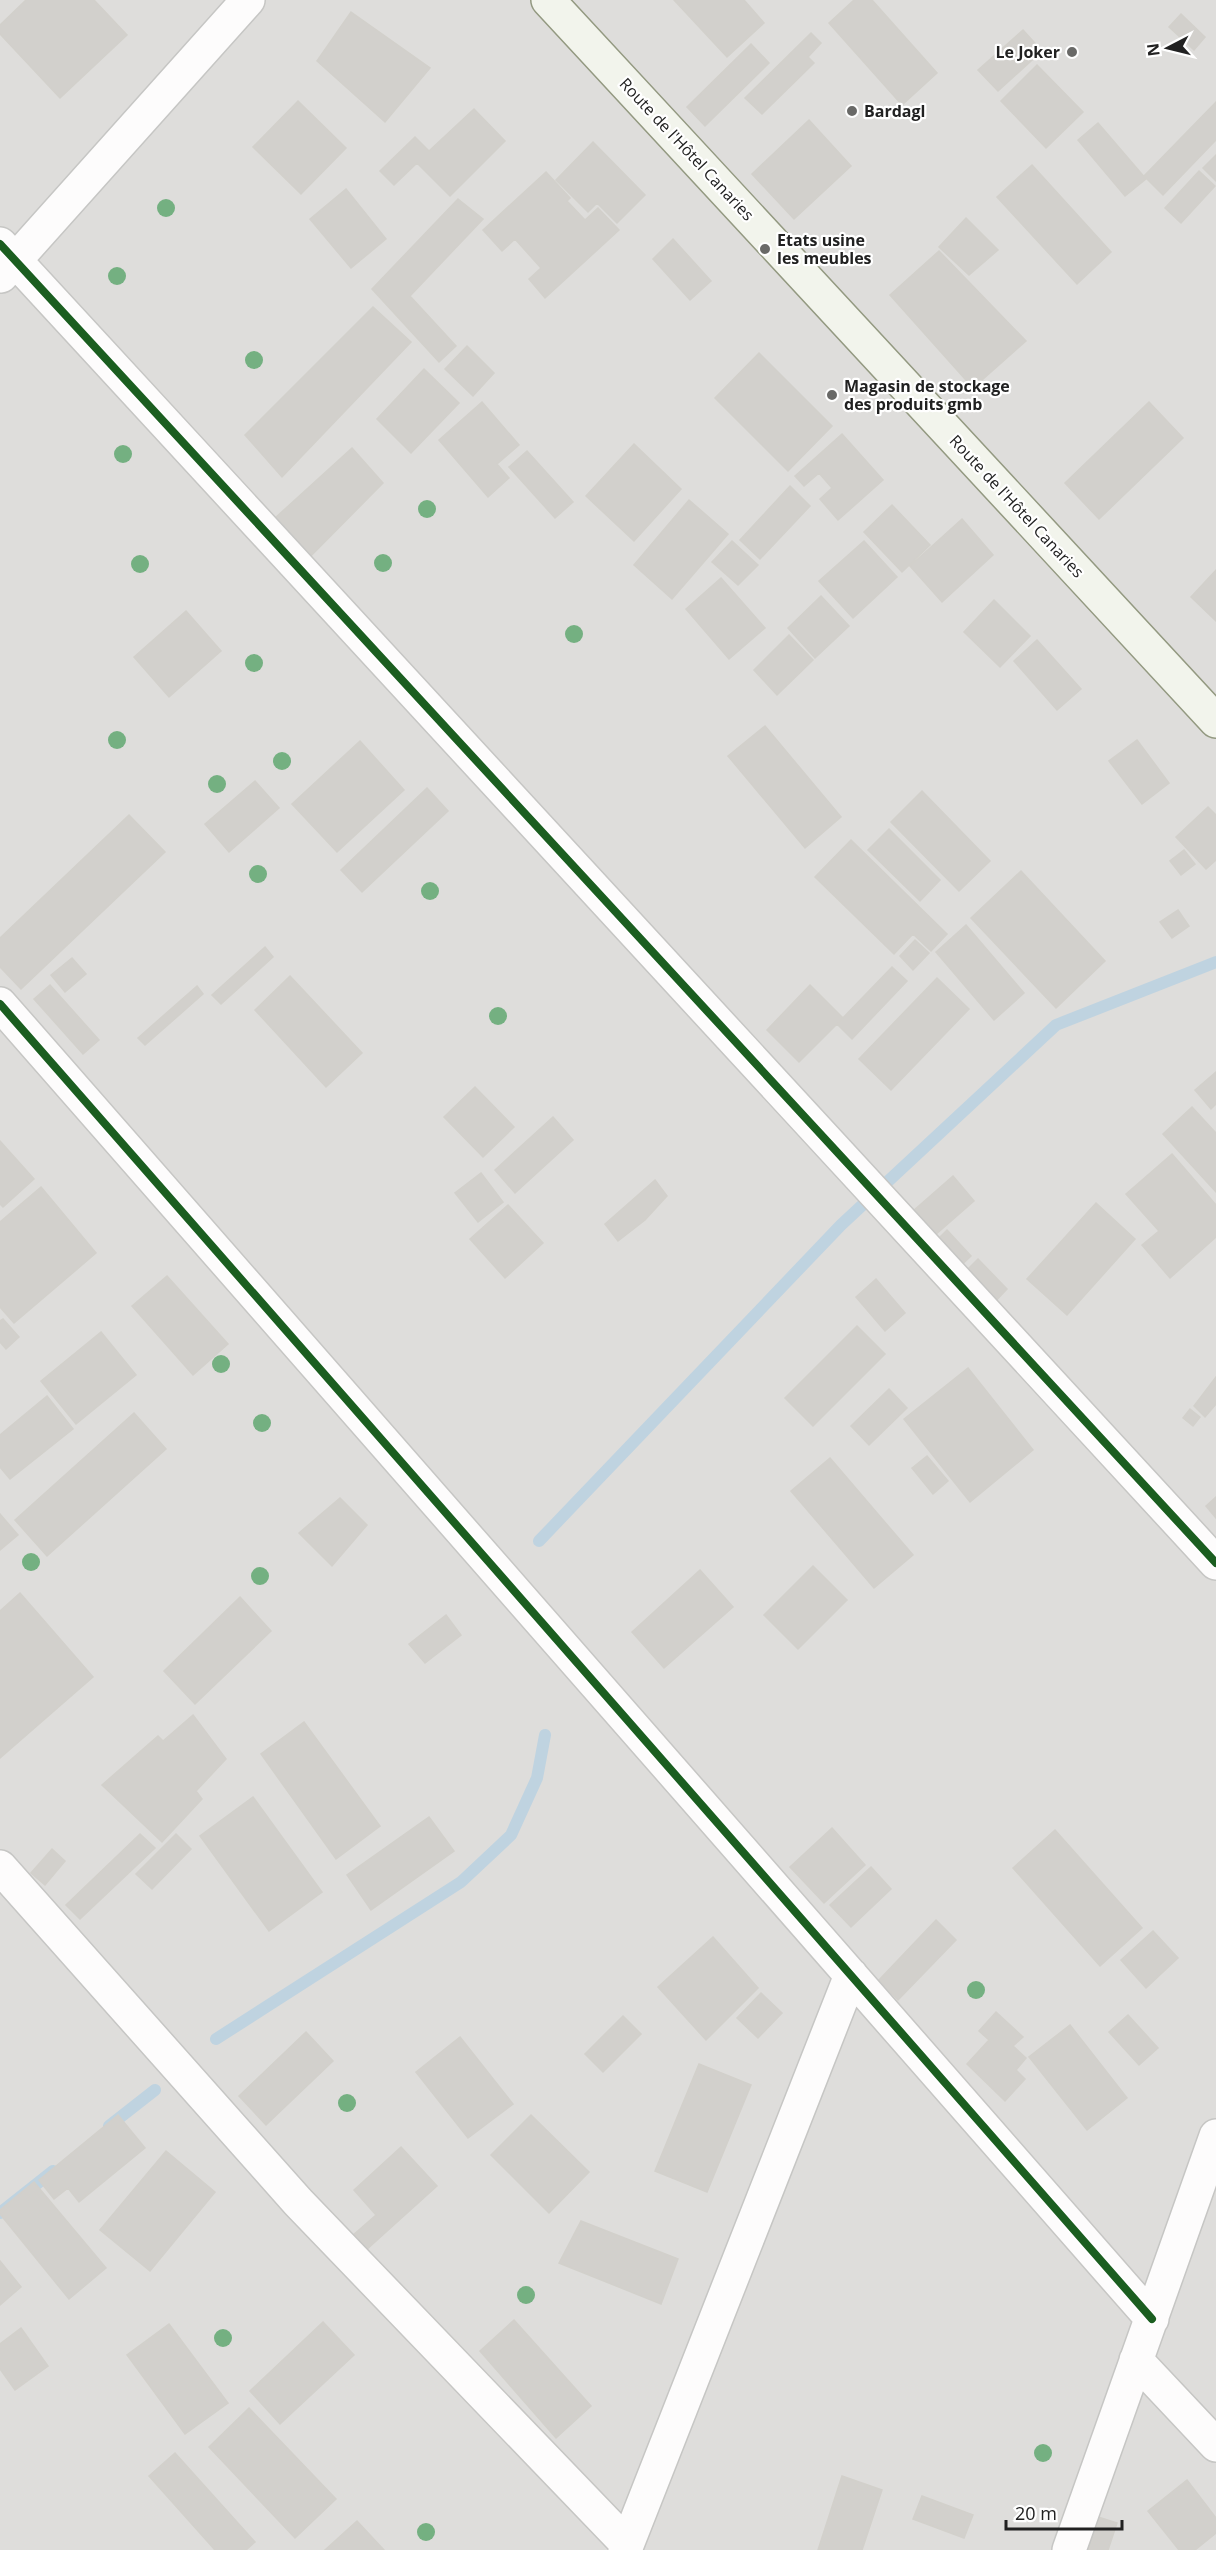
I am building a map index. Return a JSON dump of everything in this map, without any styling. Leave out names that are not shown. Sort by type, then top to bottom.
[{"type":"street","points":[[248,0],[5,260],[1216,1563]]},
{"type":"street","name":"Route de l'Hôtel Canaries","points":[[548,0],[1216,721]]},
{"type":"street","points":[[0,1004],[1152,2319]]},
{"type":"street","points":[[0,1867],[298,2202],[626,2547],[851,1975]]},
{"type":"street","points":[[1068,2550],[1216,2136]]},
{"type":"street","points":[[1136,2360],[1216,2445]]},
{"type":"shaded area","points":[[0,0],[1216,0],[1216,2550],[0,2550]]},
{"type":"building","points":[[26,0],[94,0],[127,35],[60,98],[0,34],[0,25]]},
{"type":"building","points":[[674,0],[744,0],[764,23],[727,57]]},
{"type":"building","points":[[854,0],[872,0],[937,73],[902,105],[829,23]]},
{"type":"building","points":[[351,12],[430,68],[385,122],[317,61]]},
{"type":"building","points":[[1181,14],[1205,37],[1194,50],[1169,27]]},
{"type":"building","points":[[1023,30],[1042,51],[998,91],[978,70]]},
{"type":"building","points":[[811,33],[821,43],[808,57],[814,63],[762,114],[745,98]]},
{"type":"building","points":[[751,44],[769,63],[705,126],[687,107]]},
{"type":"building","points":[[1037,65],[1083,112],[1046,148],[1001,101]]},
{"type":"building","points":[[298,101],[346,148],[301,194],[253,147]]},
{"type":"building","points":[[1216,102],[1216,140],[1163,195],[1144,176]]},
{"type":"building","points":[[474,109],[505,141],[450,196],[417,163],[394,185],[380,171],[415,137],[429,151]]},
{"type":"building","points":[[809,120],[851,166],[794,219],[752,174]]},
{"type":"building","points":[[1098,123],[1146,179],[1125,196],[1078,140]]},
{"type":"building","points":[[593,142],[645,195],[617,223],[597,203],[588,212],[556,180]]},
{"type":"building","points":[[1216,155],[1216,181],[1203,168]]},
{"type":"building","points":[[1032,165],[1111,252],[1077,284],[997,197]]},
{"type":"building","points":[[1199,171],[1215,186],[1181,223],[1165,208]]},
{"type":"building","points":[[546,172],[570,198],[567,201],[585,220],[598,208],[619,230],[545,298],[529,279],[541,268],[515,239],[502,251],[483,230]]},
{"type":"building","points":[[346,189],[386,239],[351,268],[310,219]]},
{"type":"building","points":[[458,199],[483,219],[410,296],[456,346],[439,362],[372,289]]},
{"type":"building","points":[[966,218],[998,250],[969,275],[939,247]]},
{"type":"building","points":[[673,239],[711,281],[690,300],[653,259]]},
{"type":"building","points":[[939,251],[1026,341],[973,388],[890,295]]},
{"type":"building","points":[[373,307],[411,342],[282,477],[245,435]]},
{"type":"building","points":[[467,346],[494,373],[473,396],[445,369]]},
{"type":"building","points":[[759,353],[832,426],[788,471],[715,398]]},
{"type":"building","points":[[424,369],[459,403],[411,453],[377,419]]},
{"type":"building","points":[[482,402],[519,445],[497,464],[509,478],[488,497],[439,440]]},
{"type":"building","points":[[1149,402],[1183,438],[1099,519],[1065,483]]},
{"type":"building","points":[[842,434],[883,480],[838,520],[820,499],[832,488],[819,473],[804,486],[795,476]]},
{"type":"building","points":[[634,444],[681,489],[634,541],[586,496]]},
{"type":"building","points":[[352,448],[383,483],[299,568],[263,529]]},
{"type":"building","points":[[527,451],[573,502],[555,518],[509,467]]},
{"type":"building","points":[[790,486],[810,506],[760,559],[740,540]]},
{"type":"building","points":[[689,500],[728,534],[672,599],[634,565]]},
{"type":"building","points":[[892,505],[930,545],[902,572],[864,532]]},
{"type":"building","points":[[962,519],[993,555],[942,602],[910,566]]},
{"type":"building","points":[[732,541],[758,565],[738,585],[712,562]]},
{"type":"building","points":[[864,541],[897,577],[853,618],[819,581]]},
{"type":"building","points":[[1216,570],[1216,621],[1191,597]]},
{"type":"building","points":[[721,578],[765,628],[729,659],[686,609]]},
{"type":"building","points":[[821,596],[849,626],[815,658],[788,628]]},
{"type":"building","points":[[994,600],[1030,636],[1000,667],[964,632]]},
{"type":"building","points":[[186,611],[221,651],[169,697],[134,657]]},
{"type":"building","points":[[789,635],[813,660],[777,695],[754,670]]},
{"type":"building","points":[[1037,640],[1081,689],[1057,710],[1014,661]]},
{"type":"building","points":[[765,726],[841,817],[805,848],[728,756]]},
{"type":"building","points":[[1137,740],[1169,783],[1142,804],[1109,761]]},
{"type":"building","points":[[360,741],[404,790],[337,852],[292,804]]},
{"type":"building","points":[[255,781],[279,808],[229,852],[205,824]]},
{"type":"building","points":[[427,788],[448,811],[362,892],[341,870]]},
{"type":"building","points":[[922,791],[990,861],[959,891],[891,822]]},
{"type":"building","points":[[1208,807],[1216,815],[1216,860],[1206,869],[1176,837]]},
{"type":"building","points":[[129,815],[165,852],[21,989],[0,967],[0,938]]},
{"type":"building","points":[[889,829],[940,880],[920,901],[868,850]]},
{"type":"building","points":[[851,840],[947,934],[931,951],[913,934],[894,954],[815,877]]},
{"type":"building","points":[[1184,850],[1195,864],[1181,875],[1170,861]]},
{"type":"building","points":[[1021,871],[1105,961],[1056,1008],[971,918]]},
{"type":"building","points":[[1178,910],[1189,926],[1172,938],[1160,922]]},
{"type":"building","points":[[966,925],[1024,993],[994,1020],[936,952]]},
{"type":"building","points":[[915,940],[929,953],[913,970],[900,956]]},
{"type":"building","points":[[265,947],[273,957],[221,1004],[212,995]]},
{"type":"building","points":[[72,958],[86,974],[65,992],[51,975]]},
{"type":"building","points":[[892,967],[907,981],[852,1039],[837,1024]]},
{"type":"building","points":[[290,976],[362,1053],[326,1087],[255,1010]]},
{"type":"building","points":[[937,978],[969,1009],[891,1090],[859,1059]]},
{"type":"building","points":[[50,985],[99,1040],[83,1054],[34,999]]},
{"type":"building","points":[[810,985],[843,1018],[799,1062],[767,1030]]},
{"type":"building","points":[[197,986],[203,994],[145,1045],[138,1038]]},
{"type":"building","points":[[1216,1072],[1216,1104],[1211,1109],[1195,1090]]},
{"type":"building","points":[[475,1087],[514,1127],[483,1157],[444,1117]]},
{"type":"building","points":[[1192,1107],[1216,1133],[1216,1192],[1163,1134]]},
{"type":"building","points":[[553,1117],[573,1140],[515,1193],[495,1170]]},
{"type":"building","points":[[0,1141],[34,1179],[3,1207],[0,1204]]},
{"type":"building","points":[[1172,1154],[1216,1205],[1216,1237],[1170,1278],[1142,1245],[1159,1231],[1126,1194]]},
{"type":"building","points":[[481,1173],[503,1202],[478,1222],[455,1193]]},
{"type":"building","points":[[953,1176],[974,1201],[926,1243],[905,1218]]},
{"type":"building","points":[[655,1180],[667,1196],[645,1220],[618,1241],[605,1224]]},
{"type":"building","points":[[41,1187],[96,1253],[14,1323],[0,1307],[0,1222]]},
{"type":"building","points":[[1096,1203],[1135,1239],[1067,1315],[1027,1279]]},
{"type":"building","points":[[508,1205],[543,1243],[505,1278],[470,1239]]},
{"type":"building","points":[[947,1230],[971,1256],[954,1272],[931,1246]]},
{"type":"building","points":[[978,1259],[1007,1289],[989,1308],[963,1274]]},
{"type":"building","points":[[167,1276],[228,1344],[193,1375],[132,1306]]},
{"type":"building","points":[[876,1279],[905,1313],[885,1331],[856,1297]]},
{"type":"building","points":[[3,1319],[19,1337],[6,1349],[0,1342],[0,1321]]},
{"type":"building","points":[[857,1326],[885,1354],[813,1426],[785,1398]]},
{"type":"building","points":[[101,1332],[136,1375],[76,1424],[41,1381]]},
{"type":"building","points":[[968,1368],[1033,1450],[970,1502],[904,1419]]},
{"type":"building","points":[[1216,1377],[1216,1404],[1205,1417],[1194,1406]]},
{"type":"building","points":[[889,1389],[907,1408],[869,1445],[851,1426]]},
{"type":"building","points":[[47,1396],[73,1429],[10,1479],[0,1467],[0,1435]]},
{"type":"building","points":[[1190,1409],[1200,1417],[1193,1426],[1183,1418]]},
{"type":"building","points":[[134,1413],[166,1449],[47,1556],[15,1520]]},
{"type":"building","points":[[927,1456],[948,1481],[933,1494],[912,1468]]},
{"type":"building","points":[[830,1458],[913,1555],[874,1588],[791,1491]]},
{"type":"building","points":[[1216,1497],[1216,1518],[1206,1506]]},
{"type":"building","points":[[340,1498],[367,1525],[332,1566],[299,1533]]},
{"type":"building","points":[[0,1514],[18,1535],[0,1550]]},
{"type":"building","points":[[813,1566],[847,1600],[798,1649],[764,1615]]},
{"type":"building","points":[[700,1570],[733,1607],[664,1668],[632,1632]]},
{"type":"building","points":[[20,1593],[93,1677],[0,1758],[0,1611]]},
{"type":"building","points":[[240,1597],[271,1631],[195,1704],[164,1671]]},
{"type":"building","points":[[446,1615],[461,1635],[425,1663],[409,1644]]},
{"type":"building","points":[[193,1715],[226,1759],[196,1791],[202,1799],[162,1842],[102,1785],[158,1736],[163,1741]]},
{"type":"building","points":[[304,1722],[380,1826],[336,1859],[261,1754]]},
{"type":"building","points":[[253,1797],[322,1892],[269,1931],[200,1836]]},
{"type":"building","points":[[429,1817],[454,1851],[371,1910],[347,1875]]},
{"type":"building","points":[[832,1828],[865,1865],[824,1903],[790,1867]]},
{"type":"building","points":[[1055,1830],[1142,1928],[1100,1966],[1013,1868]]},
{"type":"building","points":[[140,1834],[155,1848],[80,1919],[66,1905]]},
{"type":"building","points":[[176,1834],[191,1849],[152,1889],[136,1874]]},
{"type":"building","points":[[52,1849],[65,1861],[45,1885],[31,1873]]},
{"type":"building","points":[[871,1867],[891,1889],[851,1927],[830,1905]]},
{"type":"building","points":[[936,1920],[956,1940],[898,2000],[879,1980]]},
{"type":"building","points":[[1153,1931],[1178,1958],[1146,1988],[1121,1960]]},
{"type":"building","points":[[713,1937],[758,1988],[706,2040],[658,1987]]},
{"type":"building","points":[[761,1993],[782,2013],[758,2038],[737,2018]]},
{"type":"building","points":[[996,2012],[1023,2037],[1013,2046],[1026,2058],[1016,2070],[1025,2079],[1005,2101],[967,2064],[989,2040],[979,2031]]},
{"type":"building","points":[[1128,2015],[1158,2048],[1139,2065],[1109,2032]]},
{"type":"building","points":[[623,2016],[641,2034],[603,2072],[585,2054]]},
{"type":"building","points":[[1070,2025],[1127,2098],[1087,2130],[1029,2057]]},
{"type":"building","points":[[306,2032],[333,2061],[266,2125],[239,2096]]},
{"type":"building","points":[[460,2037],[513,2104],[468,2138],[416,2072]]},
{"type":"building","points":[[699,2064],[751,2085],[707,2192],[655,2171]]},
{"type":"building","points":[[118,2115],[145,2148],[79,2202],[68,2188],[54,2199],[39,2180]]},
{"type":"building","points":[[531,2115],[589,2172],[549,2213],[491,2155]]},
{"type":"building","points":[[401,2147],[437,2186],[365,2251],[352,2236],[376,2215],[354,2190]]},
{"type":"building","points":[[166,2151],[215,2192],[150,2271],[100,2230]]},
{"type":"building","points":[[34,2182],[106,2268],[69,2299],[0,2214],[0,2210]]},
{"type":"building","points":[[581,2221],[678,2259],[661,2304],[559,2263]]},
{"type":"building","points":[[0,2261],[21,2287],[0,2305]]},
{"type":"building","points":[[514,2320],[591,2406],[556,2438],[480,2351]]},
{"type":"building","points":[[323,2322],[354,2355],[280,2424],[250,2391]]},
{"type":"building","points":[[169,2324],[228,2403],[185,2434],[127,2355]]},
{"type":"building","points":[[21,2328],[48,2366],[15,2390],[0,2369],[0,2344]]},
{"type":"building","points":[[249,2408],[336,2499],[295,2538],[209,2447]]},
{"type":"building","points":[[175,2453],[255,2542],[246,2550],[215,2550],[149,2476]]},
{"type":"building","points":[[842,2476],[882,2490],[862,2550],[818,2550]]},
{"type":"building","points":[[1187,2480],[1216,2518],[1216,2533],[1195,2550],[1179,2550],[1148,2511]]},
{"type":"building","points":[[922,2496],[973,2515],[964,2538],[913,2519]]},
{"type":"building","points":[[1095,2516],[1117,2523],[1108,2550],[1083,2550]]},
{"type":"building","points":[[357,2521],[384,2550],[325,2550]]},
{"type":"waterway","points":[[539,1541],[841,1225],[1056,1025],[1216,962]]},
{"type":"waterway","points":[[216,2039],[461,1882],[511,1835],[537,1778],[545,1735]]},
{"type":"waterway","points":[[109,2126],[155,2090]]},
{"type":"waterway","points":[[0,2213],[53,2171]]},
{"type":"cycle path","points":[[0,244],[1216,1563]]},
{"type":"cycle path","points":[[0,1004],[1152,2319]]},
{"type":"place","name":"Le Joker","points":[[1072,52]]},
{"type":"place","name":"Bardagl","points":[[852,111]]},
{"type":"place","name":"Etats usine les meubles","points":[[765,249]]},
{"type":"place","name":"Magasin de stockage des produits gmb","points":[[832,395]]}]
